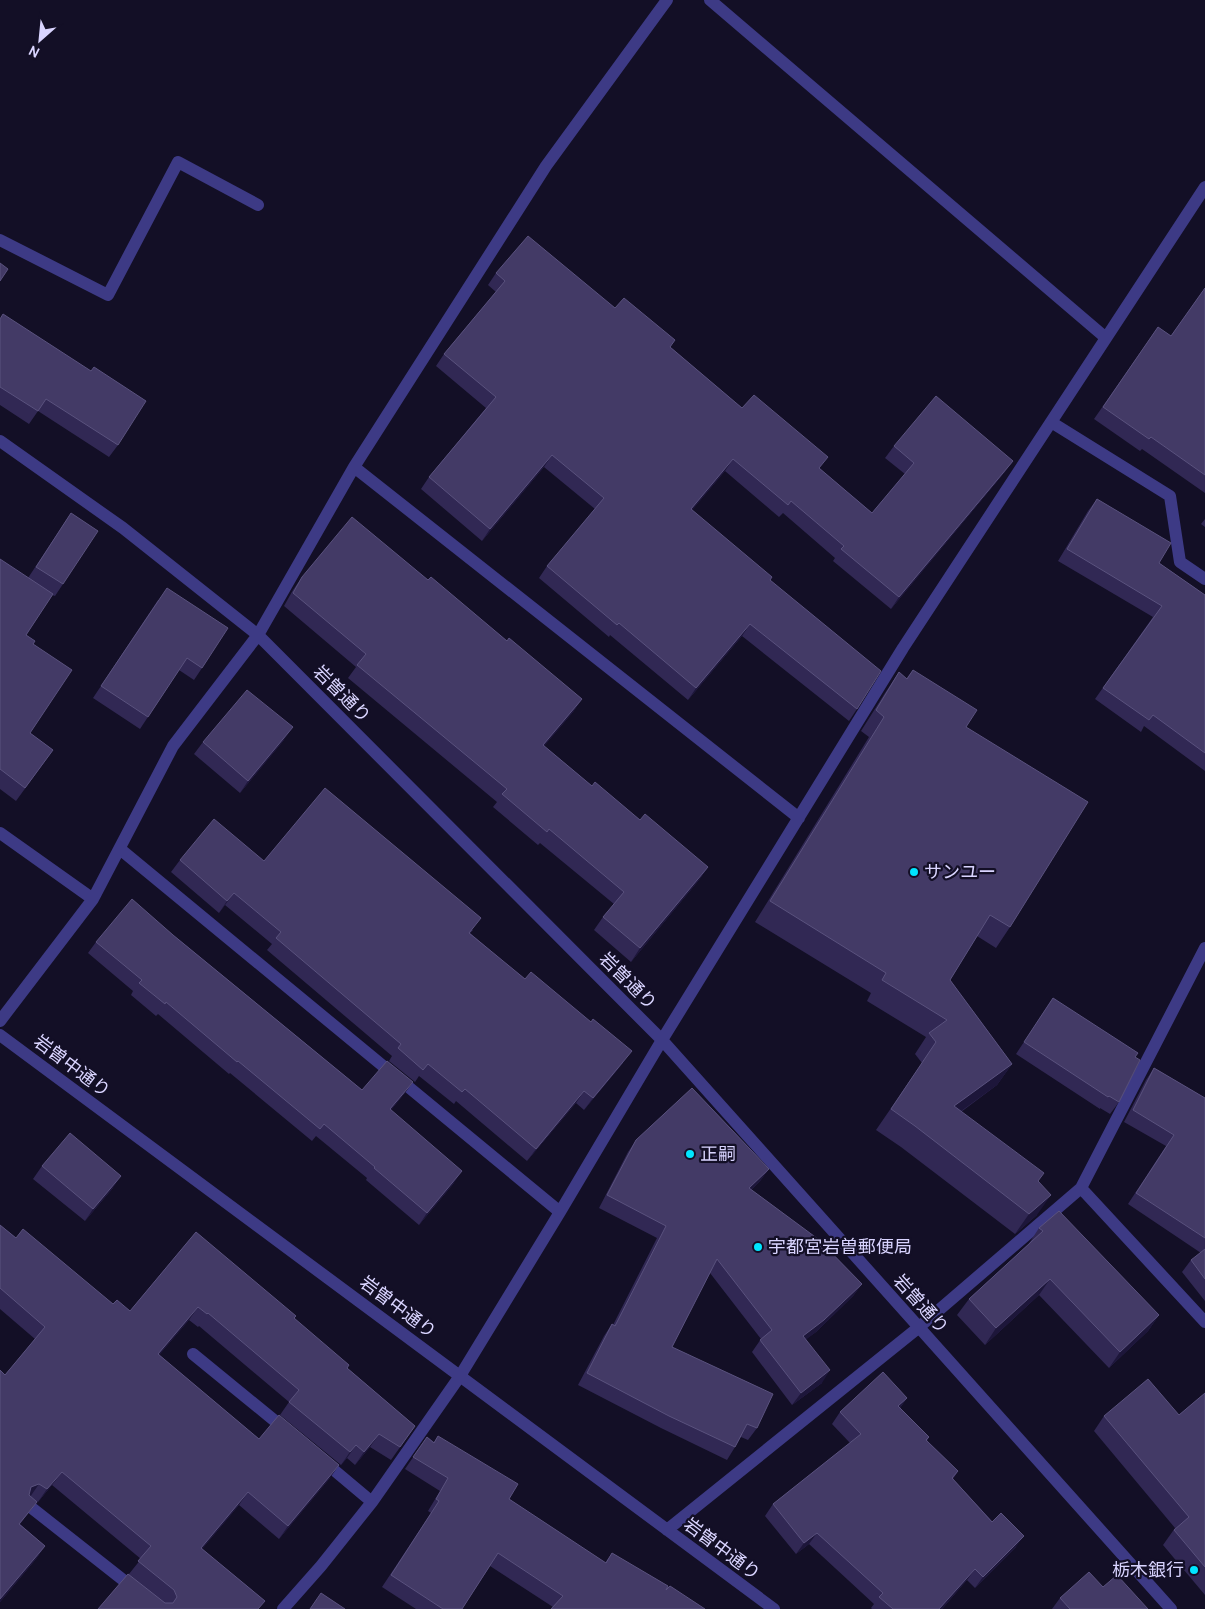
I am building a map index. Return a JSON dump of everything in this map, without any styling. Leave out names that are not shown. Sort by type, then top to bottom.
[{"type":"street","points":[[0,1021],[94,899],[173,746],[258,635],[354,467],[546,166],[667,0]]},
{"type":"street","points":[[710,0],[1106,338]]},
{"type":"street","points":[[0,240],[108,295],[178,162],[258,205]]},
{"type":"street","points":[[283,1609],[321,1566],[372,1502],[460,1376],[662,1040],[903,648],[1205,187]]},
{"type":"street","points":[[1051,422],[1170,496],[1180,562],[1205,579]]},
{"type":"street","name":"岩曽通り","points":[[0,441],[122,528],[258,635],[662,1040],[1171,1609]]},
{"type":"street","points":[[354,467],[798,818]]},
{"type":"street","points":[[0,833],[94,899]]},
{"type":"street","points":[[120,849],[560,1212]]},
{"type":"street","points":[[667,1530],[918,1328],[1081,1188],[1205,948]]},
{"type":"street","name":"岩曽中通り","points":[[0,1035],[774,1609]]},
{"type":"street","points":[[1081,1188],[1205,1322]]},
{"type":"street","points":[[193,1354],[298,1440]]},
{"type":"street","points":[[313,1452],[372,1502]]},
{"type":"street","points":[[28,1505],[160,1609]]},
{"type":"building","points":[[528,236],[615,308],[624,298],[675,340],[670,347],[742,408],[754,395],[828,457],[819,468],[872,513],[914,463],[894,446],[936,396],[1013,461],[899,597],[841,549],[844,546],[791,501],[788,505],[733,459],[691,509],[772,577],[770,580],[881,671],[857,709],[750,624],[696,688],[619,623],[617,625],[547,566],[604,498],[552,455],[490,529],[429,477],[496,397],[444,354],[505,281],[496,273]]},
{"type":"building","points":[[0,263],[8,269],[0,281]]},
{"type":"building","points":[[1205,288],[1205,475],[1151,437],[1149,439],[1103,407],[1158,327],[1171,336]]},
{"type":"building","points":[[3,314],[91,371],[94,367],[146,401],[118,445],[46,399],[38,411],[0,387],[0,319]]},
{"type":"building","points":[[1097,499],[1171,543],[1159,563],[1205,595],[1205,753],[1153,715],[1149,720],[1103,688],[1162,606],[1067,549]]},
{"type":"building","points":[[71,513],[98,531],[63,584],[36,567]]},
{"type":"building","points":[[352,517],[428,580],[431,577],[507,641],[509,638],[582,699],[543,745],[592,786],[595,782],[640,820],[645,814],[708,867],[640,948],[603,917],[624,892],[549,829],[547,832],[502,794],[507,789],[357,665],[366,654],[293,593],[302,577]]},
{"type":"building","points":[[0,559],[53,594],[26,635],[35,641],[33,644],[72,670],[30,733],[53,750],[25,788],[0,769]]},
{"type":"building","points":[[167,588],[228,628],[202,668],[187,658],[148,717],[101,686]]},
{"type":"building","name":"サンユー","points":[[913,670],[977,710],[966,727],[1088,802],[1010,927],[990,915],[950,980],[1012,1064],[954,1106],[1044,1173],[1038,1181],[1051,1195],[1029,1214],[891,1109],[936,1042],[929,1033],[947,1020],[882,980],[886,973],[770,901],[884,717],[876,710],[899,672],[907,679]]},
{"type":"building","points":[[247,690],[293,727],[248,781],[203,742]]},
{"type":"building","points":[[325,788],[481,918],[469,933],[525,979],[531,972],[591,1022],[593,1019],[632,1051],[593,1098],[584,1091],[536,1149],[465,1089],[462,1092],[428,1064],[423,1070],[398,1048],[401,1044],[276,938],[281,932],[234,893],[227,901],[180,860],[214,819],[264,861]]},
{"type":"building","points":[[132,899],[173,935],[362,1090],[387,1061],[413,1082],[390,1109],[462,1171],[427,1213],[324,1124],[320,1129],[166,1002],[165,1004],[139,983],[142,980],[96,942]]},
{"type":"building","points":[[1053,998],[1138,1053],[1135,1057],[1140,1060],[1119,1102],[1108,1097],[1024,1042]]},
{"type":"building","points":[[1154,1068],[1205,1098],[1205,1238],[1136,1193],[1174,1135],[1133,1110]]},
{"type":"building","points":[[692,1088],[769,1169],[749,1188],[818,1239],[862,1284],[824,1320],[803,1336],[830,1370],[801,1393],[760,1340],[772,1330],[717,1259],[672,1347],[773,1394],[757,1428],[747,1424],[735,1447],[669,1416],[587,1373],[612,1324],[615,1326],[666,1226],[607,1195],[636,1140]]},
{"type":"building","points":[[70,1133],[121,1176],[93,1209],[42,1166]]},
{"type":"building","points":[[1059,1211],[1159,1315],[1120,1352],[1050,1279],[996,1328],[969,1299],[1043,1231],[1039,1228]]},
{"type":"building","points":[[0,1225],[16,1238],[23,1229],[113,1304],[117,1300],[130,1311],[196,1232],[296,1316],[294,1318],[349,1365],[347,1368],[415,1426],[400,1447],[379,1434],[364,1452],[356,1445],[350,1452],[289,1402],[299,1390],[208,1313],[198,1307],[158,1354],[259,1439],[279,1415],[339,1465],[288,1526],[248,1492],[201,1548],[265,1601],[258,1609],[98,1609],[128,1574],[165,1603],[173,1603],[177,1597],[174,1590],[138,1561],[151,1546],[62,1472],[47,1489],[39,1484],[31,1487],[29,1495],[37,1502],[19,1524],[45,1546],[0,1599],[0,1370],[5,1375],[45,1327],[0,1288]]},
{"type":"building","points":[[1205,1249],[1205,1279],[1191,1260]]},
{"type":"building","points":[[883,1372],[907,1398],[898,1406],[929,1437],[926,1440],[958,1471],[952,1478],[992,1522],[1001,1513],[1024,1536],[983,1577],[975,1569],[939,1609],[893,1609],[879,1597],[883,1593],[817,1533],[804,1543],[773,1504],[861,1434],[840,1412]]},
{"type":"building","points":[[1148,1379],[1179,1415],[1205,1393],[1205,1567],[1174,1530],[1189,1517],[1104,1416]]},
{"type":"building","points":[[438,1436],[518,1484],[509,1499],[606,1563],[612,1553],[668,1586],[666,1590],[670,1586],[705,1609],[551,1609],[563,1596],[498,1553],[462,1609],[443,1609],[391,1575],[439,1501],[436,1499],[448,1478],[413,1457],[427,1437],[434,1443]]},
{"type":"building","points":[[1089,1572],[1103,1587],[1117,1575],[1148,1609],[1070,1609],[1060,1598]]},
{"type":"building","points":[[321,1593],[345,1609],[310,1609]]},
{"type":"place","name":"サンユー","points":[[914,872]]},
{"type":"place","name":"正嗣","points":[[690,1154]]},
{"type":"place","name":"宇都宮岩曽郵便局","points":[[758,1247]]},
{"type":"place","name":"栃木銀行","points":[[1194,1570]]}]
